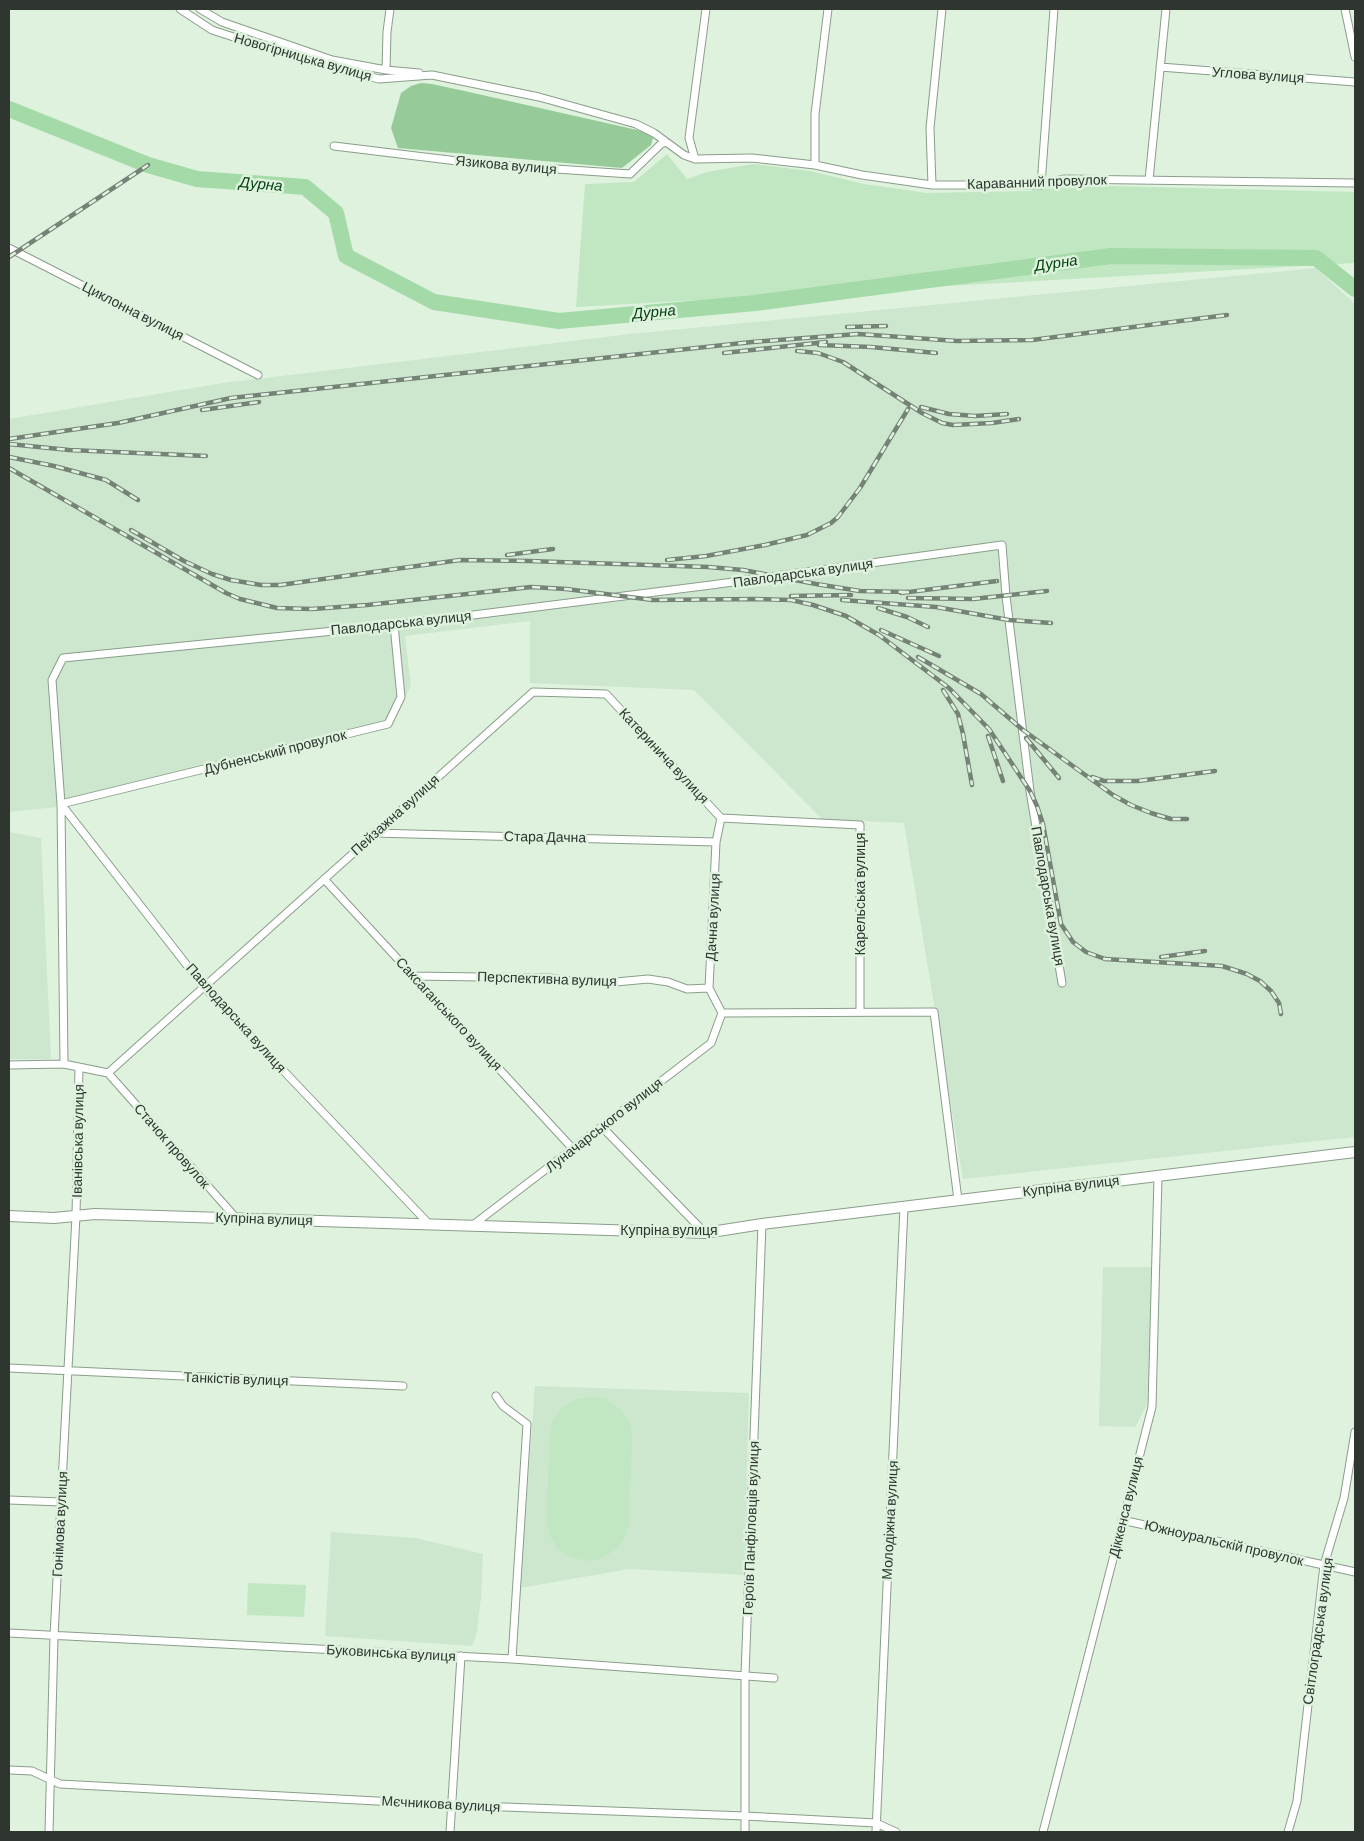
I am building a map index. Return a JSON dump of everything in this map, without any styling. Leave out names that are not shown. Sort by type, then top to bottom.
[{"type":"main road","name":"Купріна вулиця","points":[[9,1216],[54,1218],[95,1214],[705,1233],[762,1224],[1355,1152]]},
{"type":"street","name":"Новогірницька вулиця","points":[[180,9],[212,30],[294,57],[332,67],[379,79],[432,75]]},
{"type":"street","name":"Новогірницька вулиця","points":[[200,9],[222,22],[332,60],[386,70],[432,75],[539,97],[636,124],[654,133],[666,142]]},
{"type":"street","points":[[386,70],[390,9]]},
{"type":"street","points":[[695,160],[689,138],[706,9]]},
{"type":"street","points":[[815,165],[815,114],[828,9]]},
{"type":"street","points":[[932,185],[930,128],[942,9]]},
{"type":"street","points":[[1041,185],[1054,9]]},
{"type":"street","points":[[1149,180],[1166,9]]},
{"type":"street","points":[[1345,9],[1355,57]]},
{"type":"street","name":"Углова вулиця","points":[[1160,67],[1355,82]]},
{"type":"street","points":[[666,142],[695,160]]},
{"type":"street","name":"Язикова вулиця","points":[[334,146],[482,164],[630,174],[661,144],[666,142]]},
{"type":"street","name":"Караванний провулок","points":[[695,160],[752,158],[815,165],[862,175],[932,185],[1041,185],[1063,179],[1355,182]]},
{"type":"street","name":"Циклонна вулиця","points":[[9,248],[258,374]]},
{"type":"street","name":"Павлодарська вулиця","points":[[429,1224],[204,987],[61,804],[52,680],[63,658],[394,625],[711,585],[1002,545],[1006,596],[1030,791],[1062,983]]},
{"type":"street","name":"Дубненський провулок","points":[[61,804],[388,724],[401,697],[394,625]]},
{"type":"street","name":"Пейзажна вулиця","points":[[204,987],[374,833],[534,692],[606,694]]},
{"type":"street","name":"Катеринича вулиця","points":[[606,694],[721,818]]},
{"type":"street","points":[[61,804],[64,1064]]},
{"type":"street","name":"Дачна вулиця","points":[[721,818],[716,842],[709,988],[722,1014]]},
{"type":"street","name":"Карельська вулиця","points":[[721,818],[860,825],[860,1012]]},
{"type":"street","name":"Стара Дачна","points":[[374,833],[716,842]]},
{"type":"street","name":"Саксаганського вулиця","points":[[324,880],[573,1149]]},
{"type":"street","name":"Перспективна вулиця","points":[[413,976],[550,978],[580,982],[616,982],[648,979],[668,982],[686,989],[709,988]]},
{"type":"street","points":[[108,1073],[204,987]]},
{"type":"street","points":[[722,1014],[934,1012],[958,1200]]},
{"type":"street","name":"Луначарського вулиця","points":[[472,1226],[711,1043],[722,1014]]},
{"type":"street","name":"Іванівська вулиця","points":[[9,1065],[64,1064],[108,1073]]},
{"type":"street","name":"Іванівська вулиця","points":[[76,1216],[80,1067]]},
{"type":"street","name":"Стачок провулок","points":[[108,1073],[236,1218]]},
{"type":"street","points":[[602,1127],[705,1233]]},
{"type":"street","name":"Діккенса вулиця","points":[[1043,1832],[1152,1407],[1158,1176]]},
{"type":"street","name":"Молодіжна вулиця","points":[[876,1832],[904,1207]]},
{"type":"street","name":"Гонімова вулиця","points":[[49,1832],[54,1636],[76,1216]]},
{"type":"street","name":"Героїв Панфіловців вулиця","points":[[745,1832],[746,1676],[762,1224]]},
{"type":"street","name":"Танкістів вулиця","points":[[9,1368],[403,1386]]},
{"type":"street","points":[[496,1396],[503,1406],[527,1424],[512,1659]]},
{"type":"street","name":"Світлоградська вулиця","points":[[1288,1832],[1297,1801],[1324,1565],[1344,1498],[1355,1432]]},
{"type":"street","points":[[9,1500],[61,1502]]},
{"type":"street","name":"Южноуральскій провулок","points":[[1122,1520],[1355,1572]]},
{"type":"street","name":"Буковинська вулиця","points":[[9,1633],[512,1659],[774,1678]]},
{"type":"street","points":[[450,1832],[461,1656]]},
{"type":"street","name":"Мєчникова вулиця","points":[[9,1770],[32,1771],[60,1784],[451,1805],[746,1816],[876,1824],[896,1832]]},
{"type":"shaded area","points":[[667,154],[687,179],[707,172],[753,164],[810,171],[864,184],[927,193],[1030,191],[1065,185],[1355,192],[1355,263],[576,307],[585,184],[634,182]]},
{"type":"shaded area","points":[[1316,268],[1355,304],[1355,1137],[963,1179],[904,823],[822,819],[694,690],[530,683],[530,621],[405,636],[411,686],[391,725],[67,806],[9,812],[9,419],[223,383],[630,334]]},
{"type":"shaded area","points":[[9,832],[41,838],[51,1059],[9,1059]]},
{"type":"shaded area","points":[[1103,1267],[1153,1267],[1147,1405],[1135,1427],[1099,1426]]},
{"type":"shaded area","points":[[535,1386],[749,1393],[744,1575],[629,1569],[520,1588]]},
{"type":"shaded area","points":[[593,1396],[608,1400],[621,1410],[630,1423],[632,1439],[629,1522],[625,1537],[615,1550],[601,1559],[586,1561],[570,1557],[557,1548],[549,1534],[546,1518],[550,1436],[553,1420],[563,1407],[577,1399]]},
{"type":"shaded area","points":[[331,1532],[416,1538],[483,1554],[477,1632],[472,1646],[325,1636]]},
{"type":"shaded area","points":[[248,1583],[306,1585],[304,1617],[247,1615]]},
{"type":"green space","points":[[421,83],[646,132],[653,138],[651,145],[622,168],[398,148],[391,128],[401,93],[411,86]]},
{"type":"waterway","name":"Дурна","points":[[9,109],[148,165],[197,179],[305,187],[336,213],[346,256],[434,302],[559,321],[755,303],[1111,256],[1316,258],[1355,289]]},
{"type":"railway","points":[[9,257],[148,165]]},
{"type":"railway","points":[[9,439],[118,423],[231,398],[752,342],[858,334],[957,341],[1032,340],[1227,315]]},
{"type":"railway","points":[[847,327],[886,326]]},
{"type":"railway","points":[[724,353],[826,342]]},
{"type":"railway","points":[[819,345],[871,347],[936,353]]},
{"type":"railway","points":[[797,351],[818,353],[843,362],[922,413],[942,423],[953,425],[992,423],[1019,419]]},
{"type":"railway","points":[[202,410],[259,402]]},
{"type":"railway","points":[[921,407],[949,414],[975,416],[1007,414]]},
{"type":"railway","points":[[667,560],[706,556],[765,545],[807,535],[831,523],[838,517],[860,488],[908,409]]},
{"type":"railway","points":[[9,444],[69,450],[206,456]]},
{"type":"railway","points":[[9,457],[54,466],[106,480],[138,500]]},
{"type":"railway","points":[[9,468],[226,593],[240,599],[277,608],[312,609],[367,605],[531,587],[566,589],[653,600],[791,600],[846,616],[879,635],[949,688],[989,729],[1030,791],[1037,806],[1043,824],[1061,924],[1073,942],[1086,952],[1105,959],[1222,966],[1247,974],[1260,981],[1271,991],[1279,1003],[1281,1014]]},
{"type":"railway","points":[[131,530],[184,561],[212,574],[231,580],[261,585],[280,585],[460,560],[708,567],[743,570],[860,591],[908,592]]},
{"type":"railway","points":[[507,555],[553,549]]},
{"type":"railway","points":[[901,593],[997,581]]},
{"type":"railway","points":[[908,598],[973,599],[1047,591]]},
{"type":"railway","points":[[791,596],[851,595]]},
{"type":"railway","points":[[842,600],[936,607],[1009,620],[1051,623]]},
{"type":"railway","points":[[878,608],[907,617],[928,627]]},
{"type":"railway","points":[[881,630],[939,656]]},
{"type":"railway","points":[[918,657],[981,694],[1023,730],[1113,795],[1151,813],[1171,819],[1187,819]]},
{"type":"railway","points":[[943,690],[958,714],[972,785]]},
{"type":"railway","points":[[988,736],[1003,781]]},
{"type":"railway","points":[[1026,738],[1059,778]]},
{"type":"railway","points":[[1092,777],[1104,781],[1138,781],[1215,771]]},
{"type":"railway","points":[[1161,957],[1205,951]]}]
